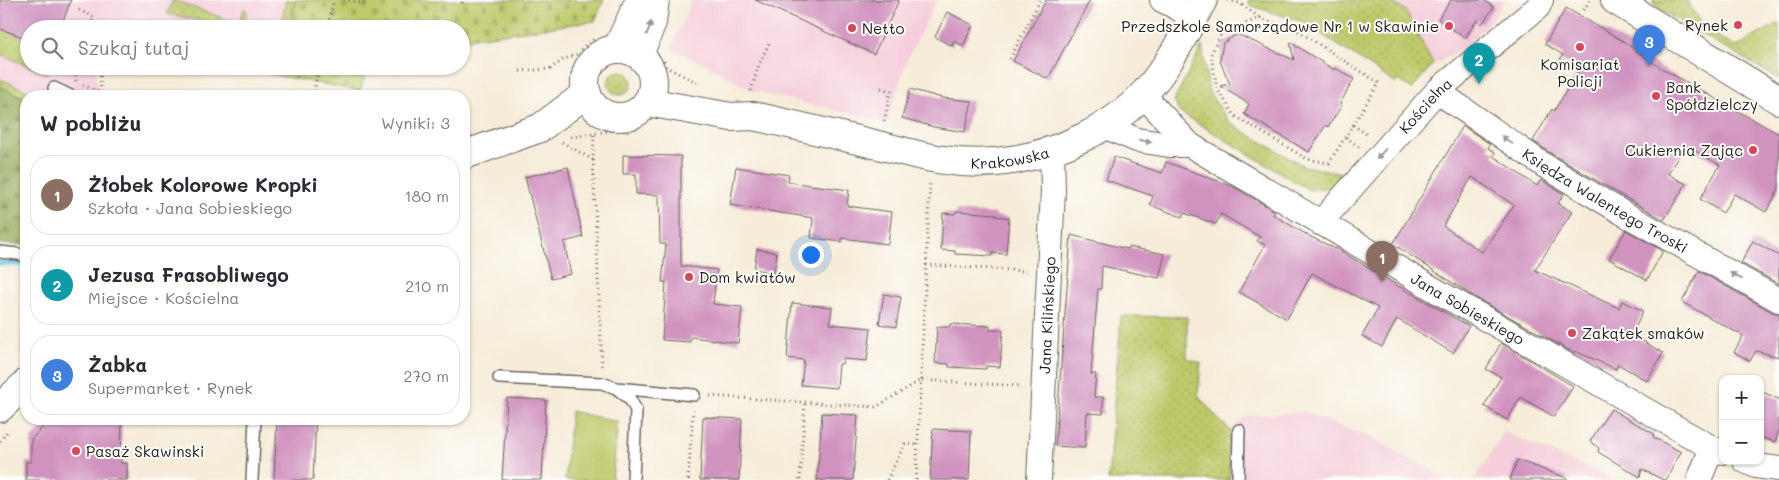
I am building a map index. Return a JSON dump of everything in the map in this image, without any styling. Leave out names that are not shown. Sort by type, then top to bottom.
[{"type":"main road","points":[[588,105],[616,116],[631,115],[640,109],[636,8],[645,0]]},
{"type":"main road","points":[[638,73],[652,22],[654,0]]},
{"type":"main road","points":[[1627,3],[1779,100]]},
{"type":"main road","name":"Krakowska","points":[[638,73],[731,117],[752,104],[945,161],[1000,162],[1052,151],[1072,143],[1116,118],[1143,94],[1166,66],[1198,9]]},
{"type":"main road","points":[[470,153],[540,128],[570,127],[588,105],[585,83],[591,64],[598,56],[607,51],[638,73]]},
{"type":"main road","points":[[0,408],[20,389]]},
{"type":"street","points":[[1162,0],[1178,8],[1198,9]]},
{"type":"street","name":"Kościelna","points":[[1320,223],[1437,91],[1538,7],[1541,0]]},
{"type":"street","name":"Księdza Walentego Troski","points":[[1437,91],[1545,166],[1623,213],[1779,300]]},
{"type":"street","name":"Jana Sobieskiego","points":[[1143,94],[1190,146],[1444,295],[1718,450]]},
{"type":"street","name":"Jana Sobieskiego","points":[[1104,126],[1137,140],[1190,146]]},
{"type":"street","name":"Jana Kilińskiego","points":[[1039,480],[1053,183],[1052,151]]},
{"type":"street","points":[[1699,480],[1718,450]]},
{"type":"street","points":[[1754,465],[1779,469]]},
{"type":"lane","points":[[54,88],[58,90]]},
{"type":"lane","points":[[0,252],[20,254]]},
{"type":"lane","points":[[499,378],[602,383],[616,388],[694,395]]},
{"type":"lane","points":[[616,388],[630,399],[636,410],[633,480]]},
{"type":"lane","points":[[252,480],[255,425]]},
{"type":"lane","points":[[1238,480],[1239,430]]},
{"type":"path","points":[[330,20],[334,0]]},
{"type":"path","points":[[349,0],[367,5]]},
{"type":"path","points":[[1010,59],[1040,0]]},
{"type":"path","points":[[1228,0],[1239,3],[1260,18],[1298,31],[1379,84],[1329,163],[1307,159],[1235,116],[1216,89],[1211,54],[1222,32],[1260,18]]},
{"type":"path","points":[[1584,10],[1590,0]]},
{"type":"path","points":[[79,10],[94,17],[93,20]]},
{"type":"path","points":[[752,104],[758,67],[770,40]]},
{"type":"path","points":[[602,383],[593,160],[588,105],[580,54],[583,47],[638,73]]},
{"type":"path","points":[[520,71],[550,69],[564,59],[580,54]]},
{"type":"path","points":[[593,160],[558,140],[588,105],[638,73],[666,67],[696,82]]},
{"type":"path","points":[[75,75],[77,82],[94,90]]},
{"type":"path","points":[[100,75],[101,90]]},
{"type":"path","points":[[314,90],[317,75]]},
{"type":"path","points":[[881,88],[891,91],[886,114]]},
{"type":"path","points":[[1353,125],[1368,136]]},
{"type":"path","points":[[916,480],[930,190]]},
{"type":"path","points":[[926,266],[1028,271]]},
{"type":"path","points":[[688,480],[694,395],[876,407],[920,380],[1044,388]]},
{"type":"path","points":[[800,480],[805,402]]},
{"type":"path","points":[[887,480],[905,444],[918,445]]},
{"type":"shaded area","points":[[0,0],[296,0],[291,20],[20,20],[20,75],[96,75],[98,90],[20,90],[20,95],[0,87]]},
{"type":"shaded area","points":[[692,0],[937,0],[906,62],[887,122],[753,91],[707,65],[671,49]]},
{"type":"shaded area","name":"Przedszkole Samorządowe Nr 1 w Skawinie","points":[[1385,0],[1504,0],[1496,14],[1474,39],[1434,65],[1405,10]]},
{"type":"shaded area","points":[[1304,412],[1370,437],[1449,480],[1229,480],[1231,431],[1246,416]]},
{"type":"shaded area","points":[[1504,432],[1615,480],[1474,480]]},
{"type":"green space","points":[[173,0],[228,20],[197,20],[167,14]]},
{"type":"green space","points":[[286,0],[296,0],[291,20],[282,20]]},
{"type":"green space","points":[[296,0],[604,0],[595,21],[470,39],[470,20],[291,20]]},
{"type":"green space","points":[[1248,0],[1385,0],[1405,10],[1433,64],[1412,89],[1399,80],[1395,83],[1303,22],[1255,7],[1249,4]]},
{"type":"green space","points":[[1653,0],[1687,0],[1703,28],[1735,47],[1779,23],[1779,79],[1655,7]]},
{"type":"green space","points":[[244,9],[247,11],[245,20],[240,20]]},
{"type":"green space","points":[[0,29],[20,36],[20,63],[0,54]]},
{"type":"green space","points":[[1202,46],[1209,92],[1231,124],[1304,166],[1342,173],[1331,187],[1309,190],[1179,112],[1174,100]]},
{"type":"green space","points":[[620,71],[629,74],[632,83],[629,92],[620,95],[611,92],[608,83],[611,74]]},
{"type":"green space","points":[[279,75],[366,75],[360,90]]},
{"type":"green space","points":[[0,79],[25,90],[20,90],[20,95],[0,87]]},
{"type":"green space","points":[[0,87],[20,95],[20,245],[0,244]]},
{"type":"green space","points":[[1121,316],[1187,317],[1187,358],[1201,363],[1198,395],[1217,418],[1231,431],[1229,480],[1108,480]]},
{"type":"green space","points":[[571,411],[618,422],[612,480],[565,480]]},
{"type":"building","points":[[0,0],[71,0],[63,20],[20,20],[20,36],[0,29]]},
{"type":"building","name":"Netto","points":[[755,0],[899,0],[874,54]]},
{"type":"building","points":[[1046,0],[1090,0],[1048,79],[1013,61]]},
{"type":"building","name":"Przedszkole Samorządowe Nr 1 w Skawinie","points":[[1451,0],[1484,0],[1494,7],[1482,24],[1477,20],[1465,38],[1438,19]]},
{"type":"building","points":[[1566,8],[1623,41],[1661,68],[1779,134],[1779,189],[1766,212],[1734,194],[1723,213],[1700,199],[1720,165],[1685,145],[1668,174],[1686,184],[1664,220],[1533,141],[1579,70],[1560,59],[1563,55],[1545,44]]},
{"type":"building","points":[[947,12],[973,25],[963,46],[954,41],[952,46],[935,37]]},
{"type":"building","points":[[1237,34],[1294,60],[1290,42],[1334,70],[1335,68],[1354,79],[1340,103],[1342,105],[1328,127],[1326,125],[1309,152],[1244,114],[1249,104],[1220,86],[1230,84],[1220,61],[1223,43]]},
{"type":"building","points":[[910,89],[942,98],[972,101],[965,132],[934,127],[902,118]]},
{"type":"building","points":[[1463,126],[1490,144],[1488,148],[1495,152],[1493,156],[1537,186],[1541,180],[1564,194],[1558,203],[1572,212],[1535,270],[1619,308],[1622,301],[1643,311],[1632,335],[1663,353],[1647,381],[1618,364],[1616,369],[1575,351],[1574,353],[1476,298],[1393,244]],"holes":[[[1472,177],[1514,205],[1482,252],[1443,226]]]},
{"type":"building","points":[[623,155],[681,156],[681,266],[717,270],[713,304],[742,307],[738,343],[691,337],[690,342],[662,340],[666,282],[662,282],[666,244],[660,244],[659,195],[636,194],[636,174],[623,174]]},
{"type":"building","points":[[1114,157],[1162,173],[1166,162],[1232,186],[1275,211],[1273,215],[1311,237],[1336,248],[1469,326],[1453,353],[1397,319],[1382,347],[1362,336],[1378,308],[1312,273],[1287,319],[1239,292],[1265,245],[1257,241],[1260,237],[1221,214],[1216,224],[1184,213],[1182,217],[1150,205],[1153,196],[1106,180]]},
{"type":"building","points":[[568,167],[583,237],[564,242],[571,274],[551,279],[525,177]]},
{"type":"building","points":[[736,167],[789,175],[788,182],[849,190],[847,206],[892,212],[888,244],[842,238],[842,242],[811,238],[813,218],[730,205]]},
{"type":"building","points":[[956,211],[996,214],[996,216],[1009,218],[1006,254],[992,253],[992,256],[955,254],[955,251],[941,250],[943,213],[955,214]]},
{"type":"building","points":[[1626,230],[1663,251],[1647,280],[1609,259]]},
{"type":"building","points":[[1071,235],[1127,249],[1128,247],[1165,254],[1159,278],[1102,266],[1101,289],[1098,289],[1091,374],[1096,374],[1094,397],[1103,397],[1103,414],[1087,413],[1085,448],[1055,446]]},
{"type":"building","points":[[1753,241],[1779,256],[1779,284],[1741,263]]},
{"type":"building","points":[[757,249],[777,253],[774,273],[754,269]]},
{"type":"building","points":[[1699,271],[1772,312],[1779,314],[1779,357],[1756,351],[1750,361],[1734,352],[1743,336],[1682,302]]},
{"type":"building","points":[[884,294],[901,297],[896,327],[879,324]]},
{"type":"building","points":[[792,303],[832,307],[830,324],[871,328],[867,361],[843,359],[842,364],[839,364],[837,388],[801,385],[804,360],[787,358]]},
{"type":"building","points":[[950,324],[990,326],[990,330],[1003,330],[1000,367],[986,366],[986,369],[949,367],[949,364],[935,363],[937,327],[949,327]]},
{"type":"building","points":[[1501,343],[1573,386],[1554,417],[1521,397],[1507,420],[1484,406],[1501,377],[1486,369]]},
{"type":"building","points":[[1764,393],[1779,399],[1779,431],[1775,442],[1764,438]]},
{"type":"building","points":[[507,398],[546,400],[542,480],[502,480]]},
{"type":"building","points":[[1611,409],[1654,434],[1653,437],[1681,452],[1666,480],[1642,469],[1640,477],[1598,452],[1599,448],[1590,441]]},
{"type":"building","points":[[822,413],[858,415],[853,480],[817,480]]},
{"type":"building","points":[[703,417],[742,419],[739,480],[700,480]]},
{"type":"building","name":"Pasaż Skawinski","points":[[45,425],[122,425],[121,463],[127,463],[127,480],[26,480],[26,462],[31,462],[31,439]]},
{"type":"building","points":[[277,425],[316,425],[313,480],[274,480]]},
{"type":"building","points":[[933,429],[971,431],[969,480],[930,480]]},
{"type":"building","points":[[1517,460],[1567,478],[1567,480],[1510,480]]},
{"type":"waterway","points":[[0,263],[20,264]]},
{"type":"place","name":"Rynek","points":[[1738,25]]},
{"type":"place","name":"Przedszkole Samorządowe Nr 1 w Skawinie","points":[[1449,26]]},
{"type":"place","name":"Netto","points":[[852,28]]},
{"type":"place","name":"Komisariat Policji","points":[[1580,47]]},
{"type":"place","name":"Żabka","points":[[1649,66]]},
{"type":"place","name":"Jezusa Frasobliwego","points":[[1479,84]]},
{"type":"place","name":"Bank Spółdzielczy","points":[[1656,96]]},
{"type":"place","name":"Cukiernia Zając","points":[[1753,150]]},
{"type":"place","name":"Dom kwiatów","points":[[689,277]]},
{"type":"place","name":"Żłobek Kolorowe Kropki","points":[[1382,282]]},
{"type":"place","name":"Zakątek smaków","points":[[1572,333]]},
{"type":"place","name":"Pasaż Skawinski","points":[[76,451]]}]
